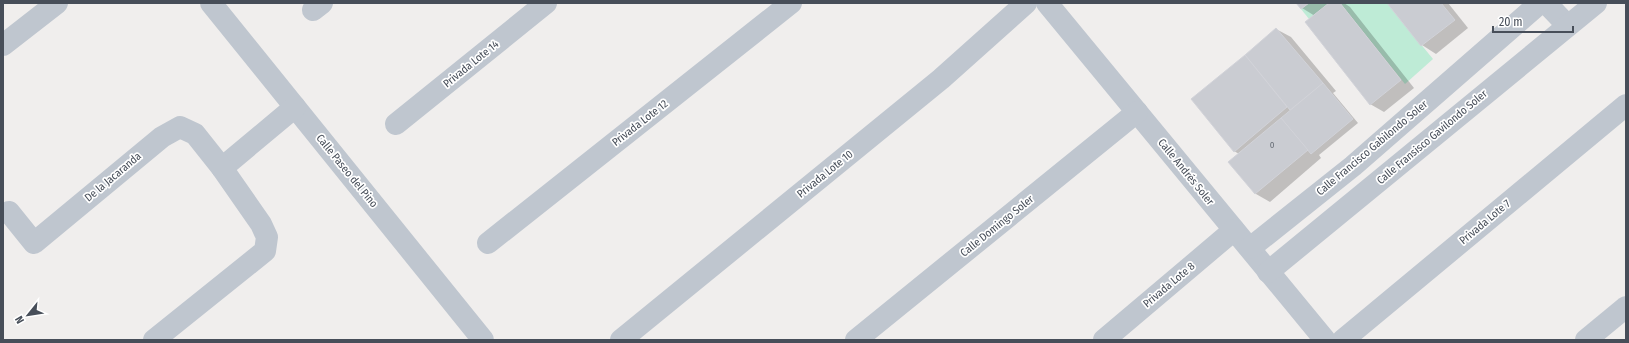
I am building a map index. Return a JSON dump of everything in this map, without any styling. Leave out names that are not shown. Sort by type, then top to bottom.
[{"type":"street","points":[[3,45],[57,3]]},
{"type":"street","name":"Calle Paseo del Pino","points":[[211,3],[483,340]]},
{"type":"street","name":"Privada Lote 14","points":[[396,124],[546,3]]},
{"type":"street","name":"Privada Lote 12","points":[[488,242],[791,3]]},
{"type":"street","name":"Privada Lote 10","points":[[620,340],[941,79],[1026,3]]},
{"type":"street","name":"Calle Andrés Soler","points":[[1047,3],[1325,340]]},
{"type":"street","name":"Calle Francisco Gabilondo Soler","points":[[1250,248],[1353,166],[1540,3]]},
{"type":"street","points":[[1546,3],[1567,25]]},
{"type":"street","name":"Calle Fransisco Gavilondo Soler","points":[[1268,272],[1567,25],[1596,3]]},
{"type":"street","name":"Privada Lote 7","points":[[1343,340],[1626,105]]},
{"type":"street","points":[[222,168],[295,106]]},
{"type":"street","name":"Calle Domingo Soler","points":[[856,340],[1137,112]]},
{"type":"street","name":"De la Jacaranda","points":[[9,212],[34,243],[162,137],[180,127],[195,134],[222,168],[261,224],[267,237],[264,251],[154,340]]},
{"type":"street","name":"Privada Lote 8","points":[[1104,340],[1234,230]]},
{"type":"street","points":[[1586,340],[1626,307]]},
{"type":"green space","points":[[1309,3],[1329,3],[1309,19],[1301,9]]},
{"type":"green space","points":[[1340,3],[1387,3],[1433,59],[1405,84]]},
{"type":"building","points":[[1296,3],[1309,3],[1301,9]]},
{"type":"building","points":[[1329,3],[1340,3],[1401,80],[1370,105],[1305,22]]},
{"type":"building","points":[[1387,3],[1441,3],[1455,20],[1421,46]]},
{"type":"building","points":[[1276,28],[1323,83],[1290,110],[1245,55]]},
{"type":"building","points":[[1245,55],[1287,107],[1234,152],[1191,99]]},
{"type":"building","points":[[1323,83],[1353,119],[1311,154],[1281,118]]},
{"type":"building","points":[[1281,118],[1308,150],[1255,194],[1228,162]]}]
